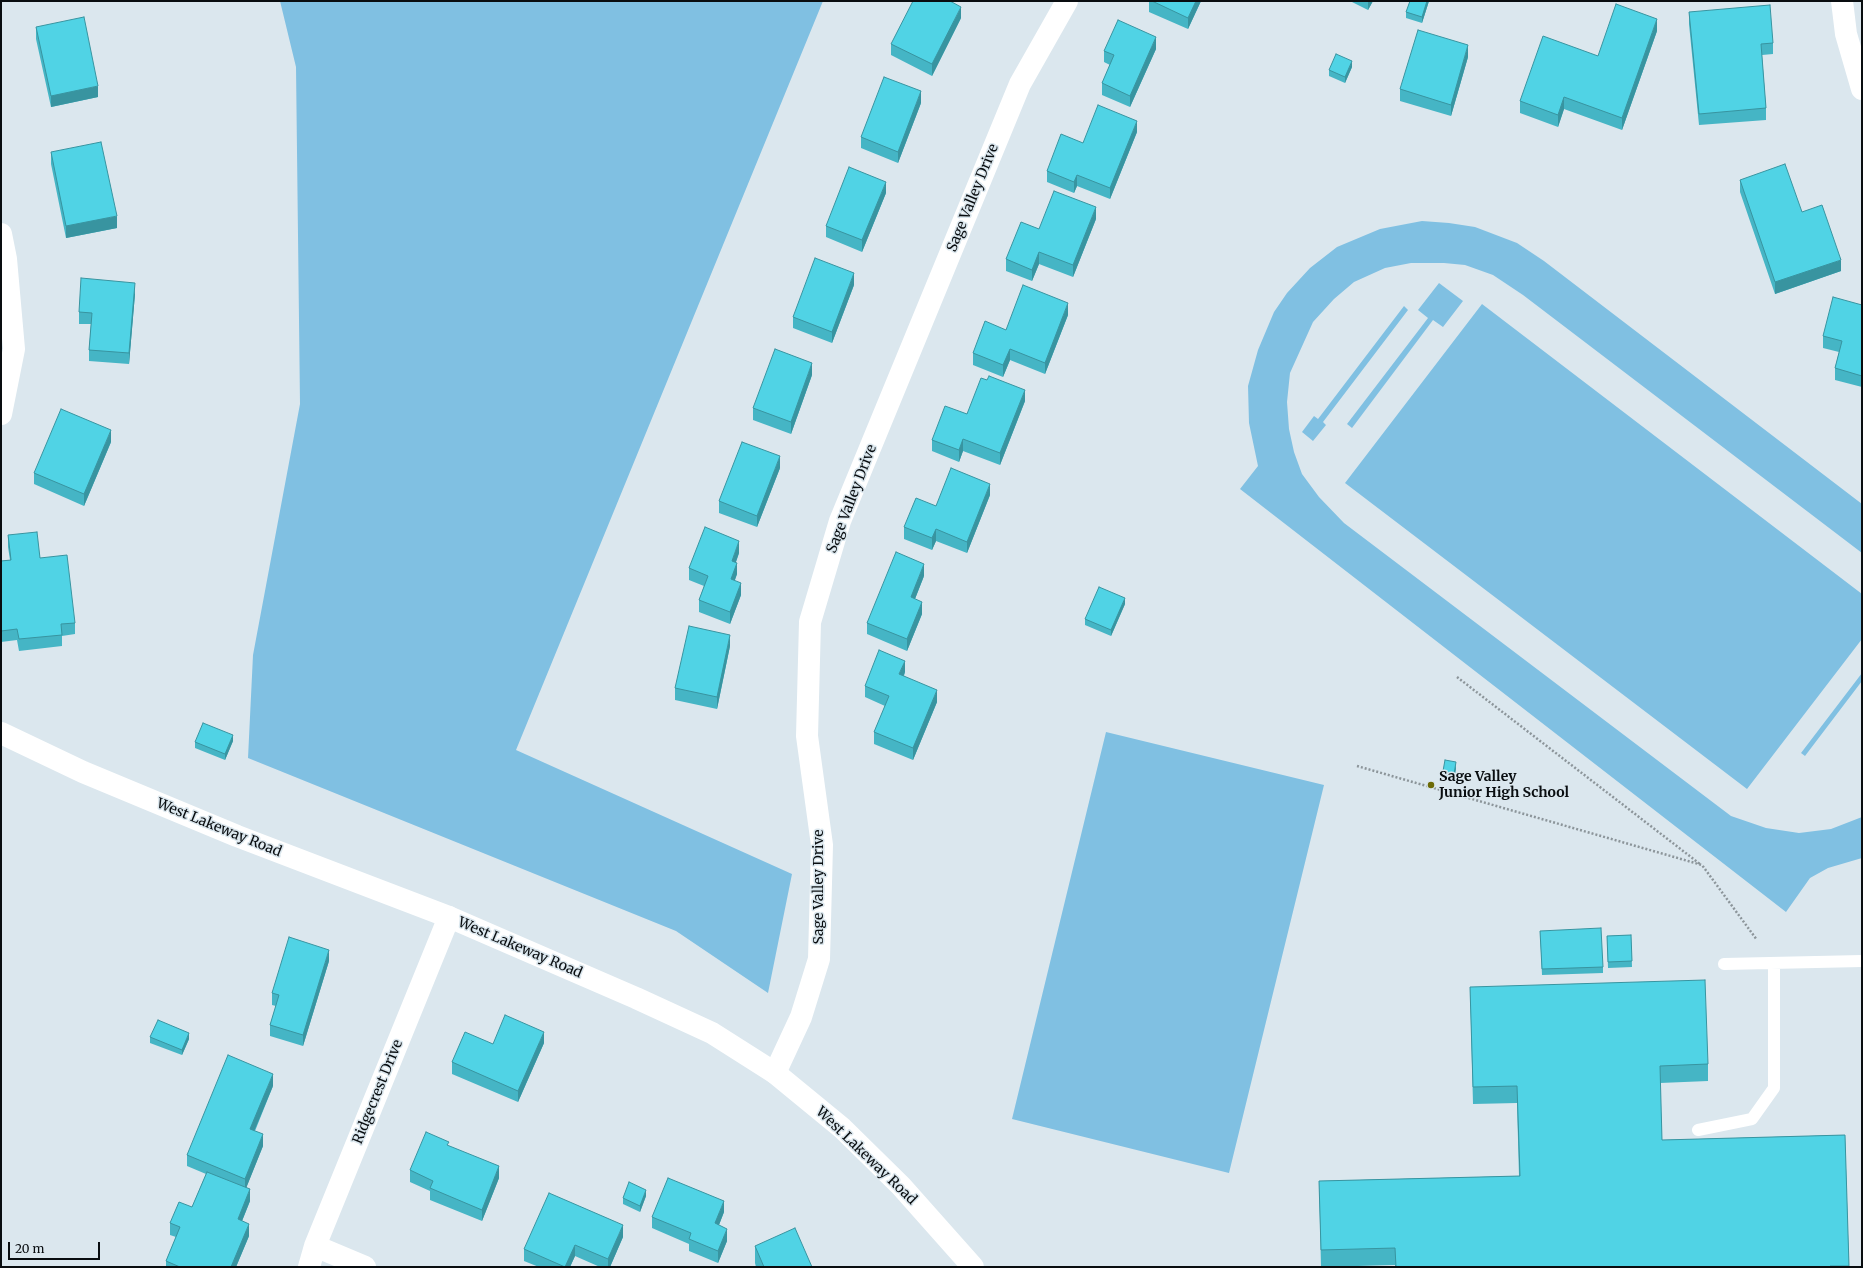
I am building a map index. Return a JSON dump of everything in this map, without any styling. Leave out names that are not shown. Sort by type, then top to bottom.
[{"type":"street","name":"Sage Valley Drive","points":[[775,1073],[800,1017],[819,959],[822,845],[807,736],[810,622],[840,521],[1020,84],[1067,1]]},
{"type":"street","points":[[1842,1],[1846,34],[1862,89]]},
{"type":"street","points":[[1,234],[6,258],[14,349],[1,414]]},
{"type":"street","name":"West Lakeway Road","points":[[1,733],[83,772],[237,836],[449,917],[636,998],[712,1033],[775,1073],[852,1138],[901,1186],[973,1267]]},
{"type":"street","name":"Ridgecrest Drive","points":[[309,1267],[315,1246],[449,917]]},
{"type":"street","points":[[315,1246],[365,1267]]},
{"type":"lane","points":[[1724,964],[1862,961]]},
{"type":"lane","points":[[1698,1130],[1752,1119],[1774,1088],[1774,963]]},
{"type":"path","points":[[1457,677],[1702,865],[1774,963]]},
{"type":"path","points":[[1357,766],[1702,865]]},
{"type":"shaded area","points":[[280,1],[823,1],[516,750],[792,874],[768,993],[676,931],[248,758],[253,655],[300,404],[296,67]]},
{"type":"shaded area","points":[[1422,221],[1475,227],[1517,243],[1544,261],[1862,504],[1862,553],[1523,295],[1493,275],[1465,265],[1444,263],[1411,263],[1385,268],[1354,282],[1334,299],[1313,322],[1290,373],[1287,402],[1289,429],[1294,452],[1302,474],[1319,497],[1344,523],[1731,816],[1766,828],[1799,833],[1831,829],[1862,817],[1862,858],[1828,868],[1810,878],[1786,912],[1240,489],[1258,466],[1249,423],[1248,386],[1258,350],[1274,312],[1287,293],[1310,268],[1337,247],[1380,229]]},
{"type":"shaded area","points":[[1439,283],[1463,301],[1443,327],[1433,320],[1352,428],[1347,424],[1428,318],[1418,310]]},
{"type":"shaded area","points":[[1482,304],[1862,594],[1862,639],[1747,789],[1345,483]]},
{"type":"shaded area","points":[[1404,306],[1408,310],[1323,422],[1326,425],[1313,441],[1302,432],[1314,416],[1318,419]]},
{"type":"shaded area","points":[[1862,673],[1862,681],[1805,756],[1801,753]]},
{"type":"shaded area","points":[[1106,732],[1324,785],[1229,1173],[1012,1119]]},
{"type":"building","points":[[913,1],[950,1],[961,7],[932,64],[891,44]]},
{"type":"building","points":[[1152,1],[1196,1],[1188,18]]},
{"type":"building","points":[[1410,1],[1427,1],[1422,17],[1406,12]]},
{"type":"building","points":[[1616,4],[1657,19],[1622,118],[1564,97],[1558,115],[1520,101],[1543,36],[1598,56]]},
{"type":"building","points":[[1770,5],[1773,43],[1761,44],[1766,108],[1699,114],[1689,12]]},
{"type":"building","points":[[84,17],[98,86],[51,96],[36,27]]},
{"type":"building","points":[[1118,20],[1156,37],[1130,96],[1102,83],[1114,55],[1104,51]]},
{"type":"building","points":[[1418,30],[1468,45],[1451,105],[1400,89]]},
{"type":"building","points":[[1336,54],[1352,61],[1345,77],[1329,70]]},
{"type":"building","points":[[884,77],[921,91],[898,152],[861,137]]},
{"type":"building","points":[[1098,105],[1137,121],[1110,188],[1077,175],[1074,182],[1047,171],[1061,134],[1083,143]]},
{"type":"building","points":[[101,142],[117,216],[66,226],[51,152]]},
{"type":"building","points":[[1785,164],[1802,212],[1822,205],[1841,260],[1775,282],[1740,180]]},
{"type":"building","points":[[849,167],[886,182],[862,240],[826,226]]},
{"type":"building","points":[[1054,191],[1096,207],[1073,265],[1039,252],[1032,270],[1006,259],[1021,222],[1039,229]]},
{"type":"building","points":[[815,258],[854,273],[832,332],[793,317]]},
{"type":"building","points":[[81,278],[135,283],[129,353],[89,350],[92,313],[79,312]]},
{"type":"building","points":[[1023,285],[1068,303],[1045,363],[1010,349],[1003,365],[973,353],[985,321],[1006,330]]},
{"type":"building","points":[[1833,297],[1862,305],[1862,376],[1835,368],[1842,341],[1823,336]]},
{"type":"building","points":[[775,349],[812,363],[791,422],[753,408]]},
{"type":"building","points":[[989,376],[1025,390],[1000,453],[963,439],[959,450],[932,440],[945,406],[967,414],[981,378],[987,380]]},
{"type":"building","points":[[61,409],[111,430],[84,494],[34,473]]},
{"type":"building","points":[[742,442],[780,456],[757,516],[719,501]]},
{"type":"building","points":[[951,468],[990,484],[967,542],[936,529],[932,538],[904,527],[916,498],[936,506]]},
{"type":"building","points":[[705,527],[739,541],[732,561],[737,563],[731,579],[741,583],[730,612],[699,600],[708,576],[689,568]]},
{"type":"building","points":[[37,532],[40,558],[67,555],[75,623],[61,624],[62,635],[19,639],[17,629],[1,631],[1,561],[11,560],[8,535]]},
{"type":"building","points":[[896,552],[924,564],[911,597],[922,602],[907,639],[867,623]]},
{"type":"building","points":[[1099,587],[1125,598],[1111,630],[1085,619]]},
{"type":"building","points":[[689,626],[730,635],[717,697],[675,688]]},
{"type":"building","points":[[879,650],[905,661],[899,674],[937,690],[913,748],[874,732],[889,696],[865,686]]},
{"type":"building","points":[[203,723],[233,735],[225,754],[195,742]]},
{"type":"building","points":[[1445,760],[1456,762],[1454,774],[1443,771]]},
{"type":"building","points":[[1601,928],[1603,967],[1542,969],[1540,931]]},
{"type":"building","points":[[1631,935],[1632,961],[1608,962],[1607,936]]},
{"type":"building","points":[[289,937],[329,950],[303,1035],[270,1025],[279,995],[272,993]]},
{"type":"building","points":[[1705,980],[1708,1064],[1660,1066],[1662,1140],[1845,1135],[1849,1266],[1396,1267],[1395,1248],[1321,1250],[1319,1181],[1520,1176],[1517,1086],[1473,1087],[1470,987]]},
{"type":"building","points":[[505,1015],[544,1032],[518,1091],[452,1062],[465,1032],[493,1044]]},
{"type":"building","points":[[158,1020],[189,1033],[182,1050],[150,1037]]},
{"type":"building","points":[[228,1055],[273,1074],[250,1129],[263,1134],[245,1179],[187,1155]]},
{"type":"building","points":[[426,1132],[449,1142],[447,1145],[499,1166],[482,1210],[430,1188],[433,1181],[410,1170]]},
{"type":"building","points":[[207,1172],[250,1189],[238,1219],[249,1224],[231,1267],[180,1267],[166,1261],[180,1227],[170,1223],[179,1202],[192,1207]]},
{"type":"building","points":[[668,1178],[724,1201],[715,1223],[727,1229],[718,1251],[689,1239],[691,1233],[652,1217]]},
{"type":"building","points":[[629,1182],[646,1190],[640,1206],[623,1198]]},
{"type":"building","points":[[549,1193],[623,1225],[608,1259],[575,1245],[565,1267],[524,1249]]},
{"type":"building","points":[[795,1228],[812,1267],[764,1267],[755,1246]]},
{"type":"place","name":"Sage Valley Junior High School","points":[[1431,785]]}]
